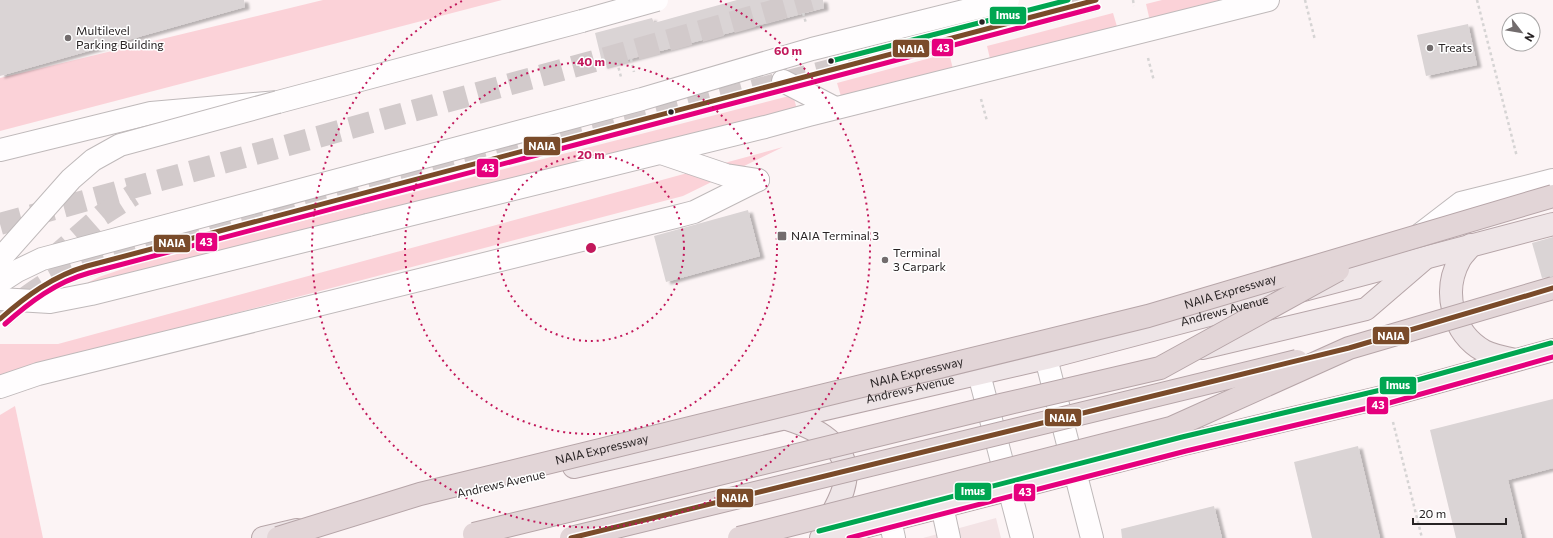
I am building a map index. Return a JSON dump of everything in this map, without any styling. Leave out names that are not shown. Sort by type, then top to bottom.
[{"type":"highway","name":"NAIA Expressway","points":[[278,538],[420,494],[1374,260],[1553,196]]},
{"type":"highway","points":[[474,534],[1001,405],[1160,368],[1374,260]]},
{"type":"highway","points":[[571,538],[1349,348],[1553,288]]},
{"type":"highway","points":[[739,538],[1170,428],[1349,348]]},
{"type":"main road","name":"Andrews Avenue","points":[[263,538],[787,419],[1046,358],[1374,260],[1427,256],[1553,224]]},
{"type":"main road","points":[[1471,245],[1460,259],[1453,275],[1451,292],[1453,310],[1457,321],[1470,340],[1483,351],[1500,358],[1517,360]]},
{"type":"main road","points":[[1053,384],[1366,309],[1427,256]]},
{"type":"main road","points":[[787,419],[812,427],[823,434],[834,444],[844,463],[845,472],[843,489],[829,537],[892,529],[942,506],[1387,396],[1553,350]]},
{"type":"lane","points":[[0,259],[71,179],[93,160],[120,145],[657,0]]},
{"type":"lane","points":[[0,282],[17,271],[42,259],[634,101],[812,49],[1008,0]]},
{"type":"lane","points":[[0,299],[50,302],[70,298],[661,153],[1268,0]]},
{"type":"lane","points":[[784,81],[835,108]]},
{"type":"lane","points":[[0,150],[151,113],[278,102]]},
{"type":"lane","points":[[0,387],[38,374],[681,216],[716,202],[758,180],[726,175],[661,153]]},
{"type":"lane","points":[[1374,260],[1461,202],[1553,180]]},
{"type":"lane","points":[[1046,358],[1092,538]]},
{"type":"lane","points":[[978,374],[1022,538]]},
{"type":"lane","points":[[942,506],[949,538]]},
{"type":"path","points":[[1305,0],[1315,40]]},
{"type":"path","points":[[1476,0],[1517,157]]},
{"type":"path","points":[[1387,396],[1422,538]]},
{"type":"shaded area","points":[[323,0],[502,0],[0,131],[0,78]]},
{"type":"shaded area","points":[[1162,0],[1236,0],[1150,21],[1146,4]]},
{"type":"shaded area","points":[[1113,13],[1118,30],[991,63],[987,46]]},
{"type":"shaded area","points":[[949,53],[954,73],[843,103],[837,83]]},
{"type":"shaded area","points":[[793,95],[798,113],[57,298],[99,277],[149,260]]},
{"type":"shaded area","points":[[783,147],[683,196],[26,368],[0,377],[0,344],[58,344]]},
{"type":"shaded area","points":[[15,406],[43,538],[0,538],[0,415]]},
{"type":"shaded area","points":[[996,518],[1001,538],[923,538]]},
{"type":"building","name":"Multilevel Parking Building","points":[[0,0],[244,0],[245,7],[0,76]]},
{"type":"building","points":[[737,0],[823,0],[824,8],[603,66],[595,33],[652,18],[654,23]]},
{"type":"building","points":[[1468,24],[1477,65],[1426,76],[1417,35]]},
{"type":"building","points":[[748,210],[760,256],[666,282],[654,236]]},
{"type":"building","points":[[1553,237],[1553,276],[1542,278],[1532,243]]},
{"type":"building","points":[[1553,399],[1553,468],[1508,480],[1522,538],[1456,538],[1430,430]]},
{"type":"building","points":[[1358,446],[1380,538],[1312,538],[1294,462]]},
{"type":"building","points":[[1214,506],[1222,538],[1122,538],[1121,529]]},
{"type":"tunnel","points":[[0,224],[602,59],[811,0]]},
{"type":"tunnel","points":[[0,319],[25,298],[52,280],[87,266],[1096,0]]},
{"type":"tunnel","points":[[52,259],[102,215],[133,195]]},
{"type":"transit line","name":"Imus","points":[[831,61],[1068,0]]},
{"type":"transit line","name":"NAIA","points":[[0,319],[20,302],[51,281],[87,266],[1096,0]]},
{"type":"transit line","name":"43","points":[[5,324],[24,308],[55,287],[89,273],[1098,7]]},
{"type":"transit line","name":"NAIA","points":[[571,538],[1349,348],[1553,288]]},
{"type":"transit line","name":"Imus","points":[[819,531],[1182,437],[1385,389],[1551,343]]},
{"type":"transit line","name":"43","points":[[849,538],[1186,451],[1389,403],[1553,357]]},
{"type":"place","name":"Multilevel Parking Building","points":[[68,38]]},
{"type":"place","name":"Treats","points":[[1430,48]]},
{"type":"place","name":"NAIA Terminal 3","points":[[782,236]]},
{"type":"place","name":"Terminal 3 Carpark","points":[[885,260]]}]
